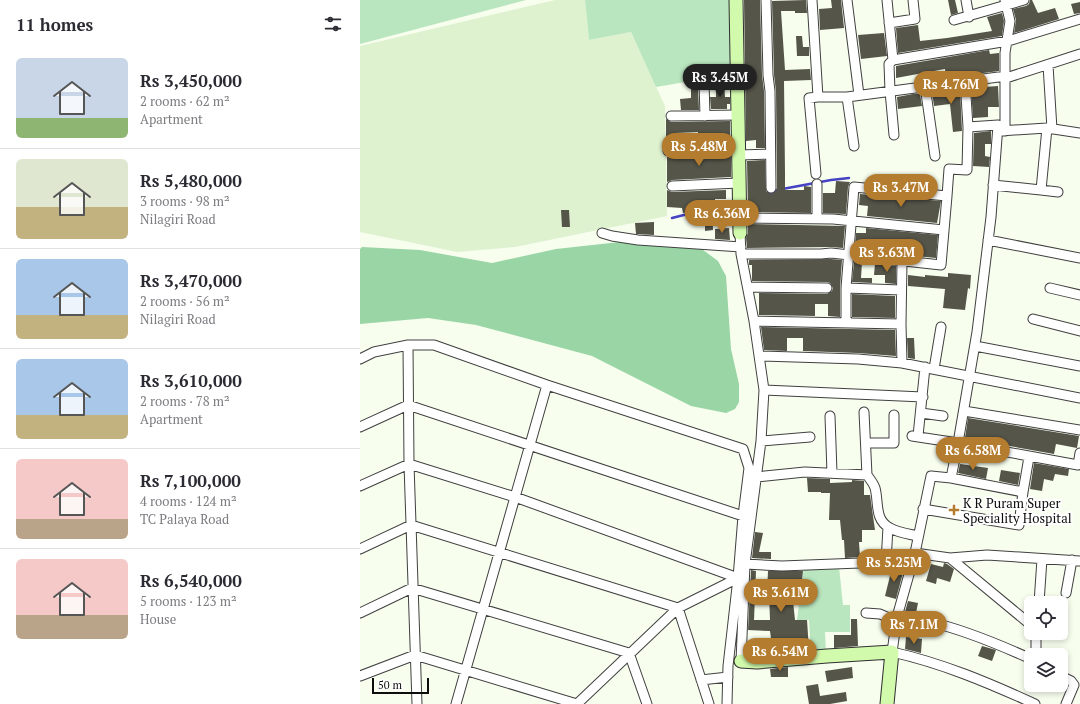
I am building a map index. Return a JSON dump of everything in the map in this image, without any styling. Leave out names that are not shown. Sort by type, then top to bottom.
[{"type":"street","points":[[736,0],[739,218],[741,250],[760,356],[764,390],[761,441],[745,564],[741,661],[757,662],[892,652],[914,657],[984,681],[1035,704]]},
{"type":"street","points":[[766,0],[768,75],[770,91],[770,188]]},
{"type":"street","points":[[812,0],[818,97]]},
{"type":"street","points":[[848,0],[859,95]]},
{"type":"street","points":[[887,0],[893,60]]},
{"type":"street","points":[[890,23],[915,19],[913,0]]},
{"type":"street","points":[[966,0],[969,16]]},
{"type":"street","points":[[954,20],[1006,3],[1024,0]]},
{"type":"street","points":[[951,478],[975,346],[993,185],[1001,131],[1006,77],[1005,53],[1008,42],[1010,21],[1006,3]]},
{"type":"street","points":[[894,135],[889,64],[893,60],[1008,42],[1080,18]]},
{"type":"street","points":[[816,174],[809,98],[847,97],[965,80],[1006,77],[1080,54]]},
{"type":"street","points":[[1041,190],[1049,129],[1048,65]]},
{"type":"street","points":[[602,233],[638,240],[741,250],[821,254],[831,253],[941,265],[949,169],[967,170],[968,127],[965,80]]},
{"type":"street","points":[[704,82],[705,116]]},
{"type":"street","points":[[926,86],[935,156]]},
{"type":"street","points":[[847,97],[854,146]]},
{"type":"street","points":[[671,116],[738,115]]},
{"type":"street","points":[[968,127],[998,125],[1001,131]]},
{"type":"street","points":[[1001,131],[1049,129],[1080,133]]},
{"type":"street","points":[[668,150],[738,151],[770,154]]},
{"type":"street","points":[[672,186],[739,183]]},
{"type":"street","points":[[817,184],[817,219]]},
{"type":"street","points":[[993,185],[1058,192]]},
{"type":"street","points":[[846,322],[846,288],[854,187],[947,196]]},
{"type":"street","points":[[739,218],[852,221],[944,230]]},
{"type":"street","points":[[988,240],[1080,258]]},
{"type":"street","points":[[902,261],[902,363]]},
{"type":"street","points":[[748,287],[827,288]]},
{"type":"street","points":[[846,288],[901,290]]},
{"type":"street","points":[[1050,288],[1080,295]]},
{"type":"street","points":[[1033,319],[1080,330]]},
{"type":"street","points":[[754,321],[901,324]]},
{"type":"street","points":[[941,327],[923,397],[915,436],[1078,465],[1080,453]]},
{"type":"street","points":[[408,345],[412,588],[417,704]]},
{"type":"street","points":[[360,359],[374,352],[408,345],[434,345],[547,385],[743,449],[749,468],[728,676],[727,704]]},
{"type":"street","points":[[975,346],[1080,366]]},
{"type":"street","points":[[760,356],[858,359],[902,363],[1080,398]]},
{"type":"street","points":[[456,704],[547,385]]},
{"type":"street","points":[[764,390],[923,397]]},
{"type":"street","points":[[360,427],[408,405],[530,444],[743,516]]},
{"type":"street","points":[[964,411],[1080,430]]},
{"type":"street","points":[[864,412],[867,475],[875,488],[880,518],[888,528],[918,536]]},
{"type":"street","points":[[921,412],[943,416]]},
{"type":"street","points":[[866,443],[894,443],[894,415]]},
{"type":"street","points":[[830,416],[832,473]]},
{"type":"street","points":[[761,441],[810,437]]},
{"type":"street","points":[[923,509],[1019,525],[1029,457]]},
{"type":"street","points":[[360,486],[409,464],[515,498],[738,578]]},
{"type":"street","points":[[756,477],[805,472],[867,475]]},
{"type":"street","points":[[887,704],[896,619],[915,553],[931,476],[951,478],[1023,492]]},
{"type":"street","points":[[360,549],[411,525],[678,608]]},
{"type":"street","points":[[886,562],[888,528]]},
{"type":"street","points":[[915,553],[950,558],[987,555],[1076,560],[1066,593]]},
{"type":"street","points":[[950,558],[1024,619]]},
{"type":"street","points":[[1039,596],[1042,559]]},
{"type":"street","points":[[745,564],[782,566],[886,562],[912,564]]},
{"type":"street","points":[[360,676],[415,655],[577,704],[678,608],[738,578]]},
{"type":"street","points":[[360,613],[412,588],[483,608],[630,654]]},
{"type":"street","points":[[678,608],[709,704]]},
{"type":"street","points":[[866,613],[880,614],[896,619],[928,621],[957,629],[1024,656]]},
{"type":"street","points":[[630,654],[647,704]]},
{"type":"street","points":[[701,680],[728,676]]},
{"type":"street","points":[[1066,704],[1076,681]]},
{"type":"green space","points":[[360,0],[526,0],[360,44]]},
{"type":"green space","points":[[555,0],[585,0],[589,40],[631,32],[665,106],[667,216],[515,247],[457,252],[360,232],[360,46]]},
{"type":"green space","points":[[585,0],[732,0],[733,79],[691,81],[656,87],[631,32],[589,40]]},
{"type":"green space","points":[[629,241],[691,241],[718,261],[726,276],[731,349],[739,384],[739,402],[735,409],[726,413],[691,406],[592,356],[476,325],[428,318],[360,324],[360,249],[362,247],[420,250],[492,263],[556,249]]},
{"type":"green space","points":[[804,567],[839,567],[843,605],[850,605],[850,632],[825,632],[826,653],[811,654],[809,620],[797,620]]},
{"type":"building","points":[[744,0],[760,0],[765,148],[756,148],[756,140],[746,141]]},
{"type":"building","points":[[806,0],[807,13],[781,11],[785,70],[810,69],[811,80],[784,81],[785,190],[804,190],[804,186],[811,187],[811,213],[748,212],[747,161],[765,160],[766,191],[771,194],[776,191],[777,188],[776,91],[774,75],[772,1]]},
{"type":"building","points":[[831,0],[841,0],[844,28],[820,30],[819,9],[832,8]]},
{"type":"building","points":[[948,0],[955,0],[958,13],[951,15]]},
{"type":"building","points":[[1030,0],[1032,0],[1038,13],[1055,8],[1059,19],[1014,33],[1016,20],[1013,9],[1026,6],[1029,4]]},
{"type":"building","points":[[1080,2],[1080,13],[1074,14],[1071,4]]},
{"type":"building","points":[[1002,13],[1004,21],[1002,36],[898,53],[896,28],[918,25],[920,41],[947,38],[992,31],[987,17]]},
{"type":"building","points":[[884,33],[887,56],[861,59],[858,35]]},
{"type":"building","points":[[796,36],[802,36],[803,47],[809,47],[809,56],[797,56]]},
{"type":"building","points":[[989,50],[990,54],[999,53],[999,71],[968,75],[964,74],[961,76],[946,78],[945,69],[896,78],[896,66]]},
{"type":"building","points":[[716,82],[724,82],[725,97],[730,97],[730,104],[727,104],[727,109],[711,109],[710,97],[716,97]]},
{"type":"building","points":[[998,86],[999,107],[988,107],[988,117],[973,118],[971,88]]},
{"type":"building","points":[[691,88],[698,88],[699,110],[681,110],[680,99],[691,98]]},
{"type":"building","points":[[960,88],[962,131],[953,132],[950,104],[934,106],[932,92]]},
{"type":"building","points":[[920,94],[922,106],[898,109],[897,97]]},
{"type":"building","points":[[666,119],[671,122],[730,121],[730,142],[698,144],[698,132],[675,133],[675,145],[666,146]]},
{"type":"building","points":[[991,131],[991,144],[985,144],[985,156],[990,157],[989,167],[973,166],[974,133]]},
{"type":"building","points":[[731,154],[731,177],[672,180],[667,182],[667,157]]},
{"type":"building","points":[[836,181],[850,182],[848,187],[846,214],[823,213],[823,193],[835,193]]},
{"type":"building","points":[[667,190],[672,192],[726,190],[726,199],[715,199],[715,206],[712,206],[713,230],[705,231],[705,208],[691,208],[692,212],[683,213],[682,208],[667,207]]},
{"type":"building","points":[[860,194],[941,201],[937,223],[867,216],[868,206],[859,205]]},
{"type":"building","points":[[561,210],[569,210],[570,227],[562,227]]},
{"type":"building","points":[[654,222],[654,235],[636,234],[635,223]]},
{"type":"building","points":[[748,224],[845,226],[843,248],[747,248],[746,238],[748,233]]},
{"type":"building","points":[[729,228],[730,240],[715,239],[715,229]]},
{"type":"building","points":[[866,228],[938,235],[936,258],[897,254],[898,243],[885,242],[885,253],[855,250],[856,233],[866,233]]},
{"type":"building","points":[[749,260],[842,260],[840,317],[828,316],[828,304],[815,304],[815,316],[759,315],[759,293],[827,294],[832,291],[833,288],[830,283],[827,282],[752,281],[752,265],[749,265]]},
{"type":"building","points":[[854,262],[862,262],[861,278],[872,278],[872,283],[852,282]]},
{"type":"building","points":[[875,264],[896,266],[896,284],[885,283],[885,275],[874,275]]},
{"type":"building","points":[[948,273],[971,275],[970,289],[968,288],[965,310],[943,308],[945,289],[908,286],[908,275],[948,277]]},
{"type":"building","points":[[852,294],[895,296],[895,318],[852,317]]},
{"type":"building","points":[[761,327],[895,330],[896,356],[803,351],[803,338],[787,338],[787,351],[764,350]]},
{"type":"building","points":[[907,338],[914,338],[915,359],[908,358]]},
{"type":"building","points":[[968,418],[1079,436],[1077,448],[1056,444],[1054,454],[965,438]]},
{"type":"building","points":[[1034,463],[1069,469],[1068,476],[1055,474],[1053,481],[1044,479],[1042,491],[1030,489]]},
{"type":"building","points":[[960,464],[988,468],[986,479],[958,473]]},
{"type":"building","points":[[1001,470],[1020,473],[1018,485],[999,481]]},
{"type":"building","points":[[807,478],[830,479],[830,483],[852,482],[852,480],[864,481],[864,495],[870,495],[875,530],[862,530],[862,542],[859,542],[860,557],[845,558],[844,540],[842,540],[840,520],[829,520],[830,493],[808,492]]},
{"type":"building","points":[[755,532],[763,533],[759,552],[771,552],[771,559],[752,558]]},
{"type":"building","points":[[944,563],[954,569],[950,582],[937,578],[936,584],[926,581],[931,564],[943,567]]},
{"type":"building","points":[[892,568],[904,569],[896,599],[885,596]]},
{"type":"building","points":[[751,570],[756,571],[754,620],[770,620],[769,593],[767,593],[768,571],[803,571],[801,590],[784,589],[786,602],[793,601],[795,620],[807,620],[809,650],[773,653],[770,631],[748,630]]},
{"type":"building","points":[[908,601],[918,603],[916,613],[905,612]]},
{"type":"building","points":[[851,619],[857,619],[858,646],[834,648],[834,635],[851,635]]},
{"type":"building","points":[[906,637],[922,639],[921,653],[905,649]]},
{"type":"building","points":[[982,646],[996,650],[992,661],[978,656]]},
{"type":"building","points":[[788,667],[788,677],[771,677],[770,669]]},
{"type":"building","points":[[852,667],[853,678],[827,682],[825,671]]},
{"type":"building","points":[[818,684],[820,696],[846,692],[847,701],[830,704],[809,704],[806,686]]},
{"type":"waterway","points":[[767,195],[777,190],[849,178]]},
{"type":"waterway","points":[[672,218],[735,202]]},
{"type":"place","name":"K R Puram Super Speciality Hospital","points":[[954,510]]}]
